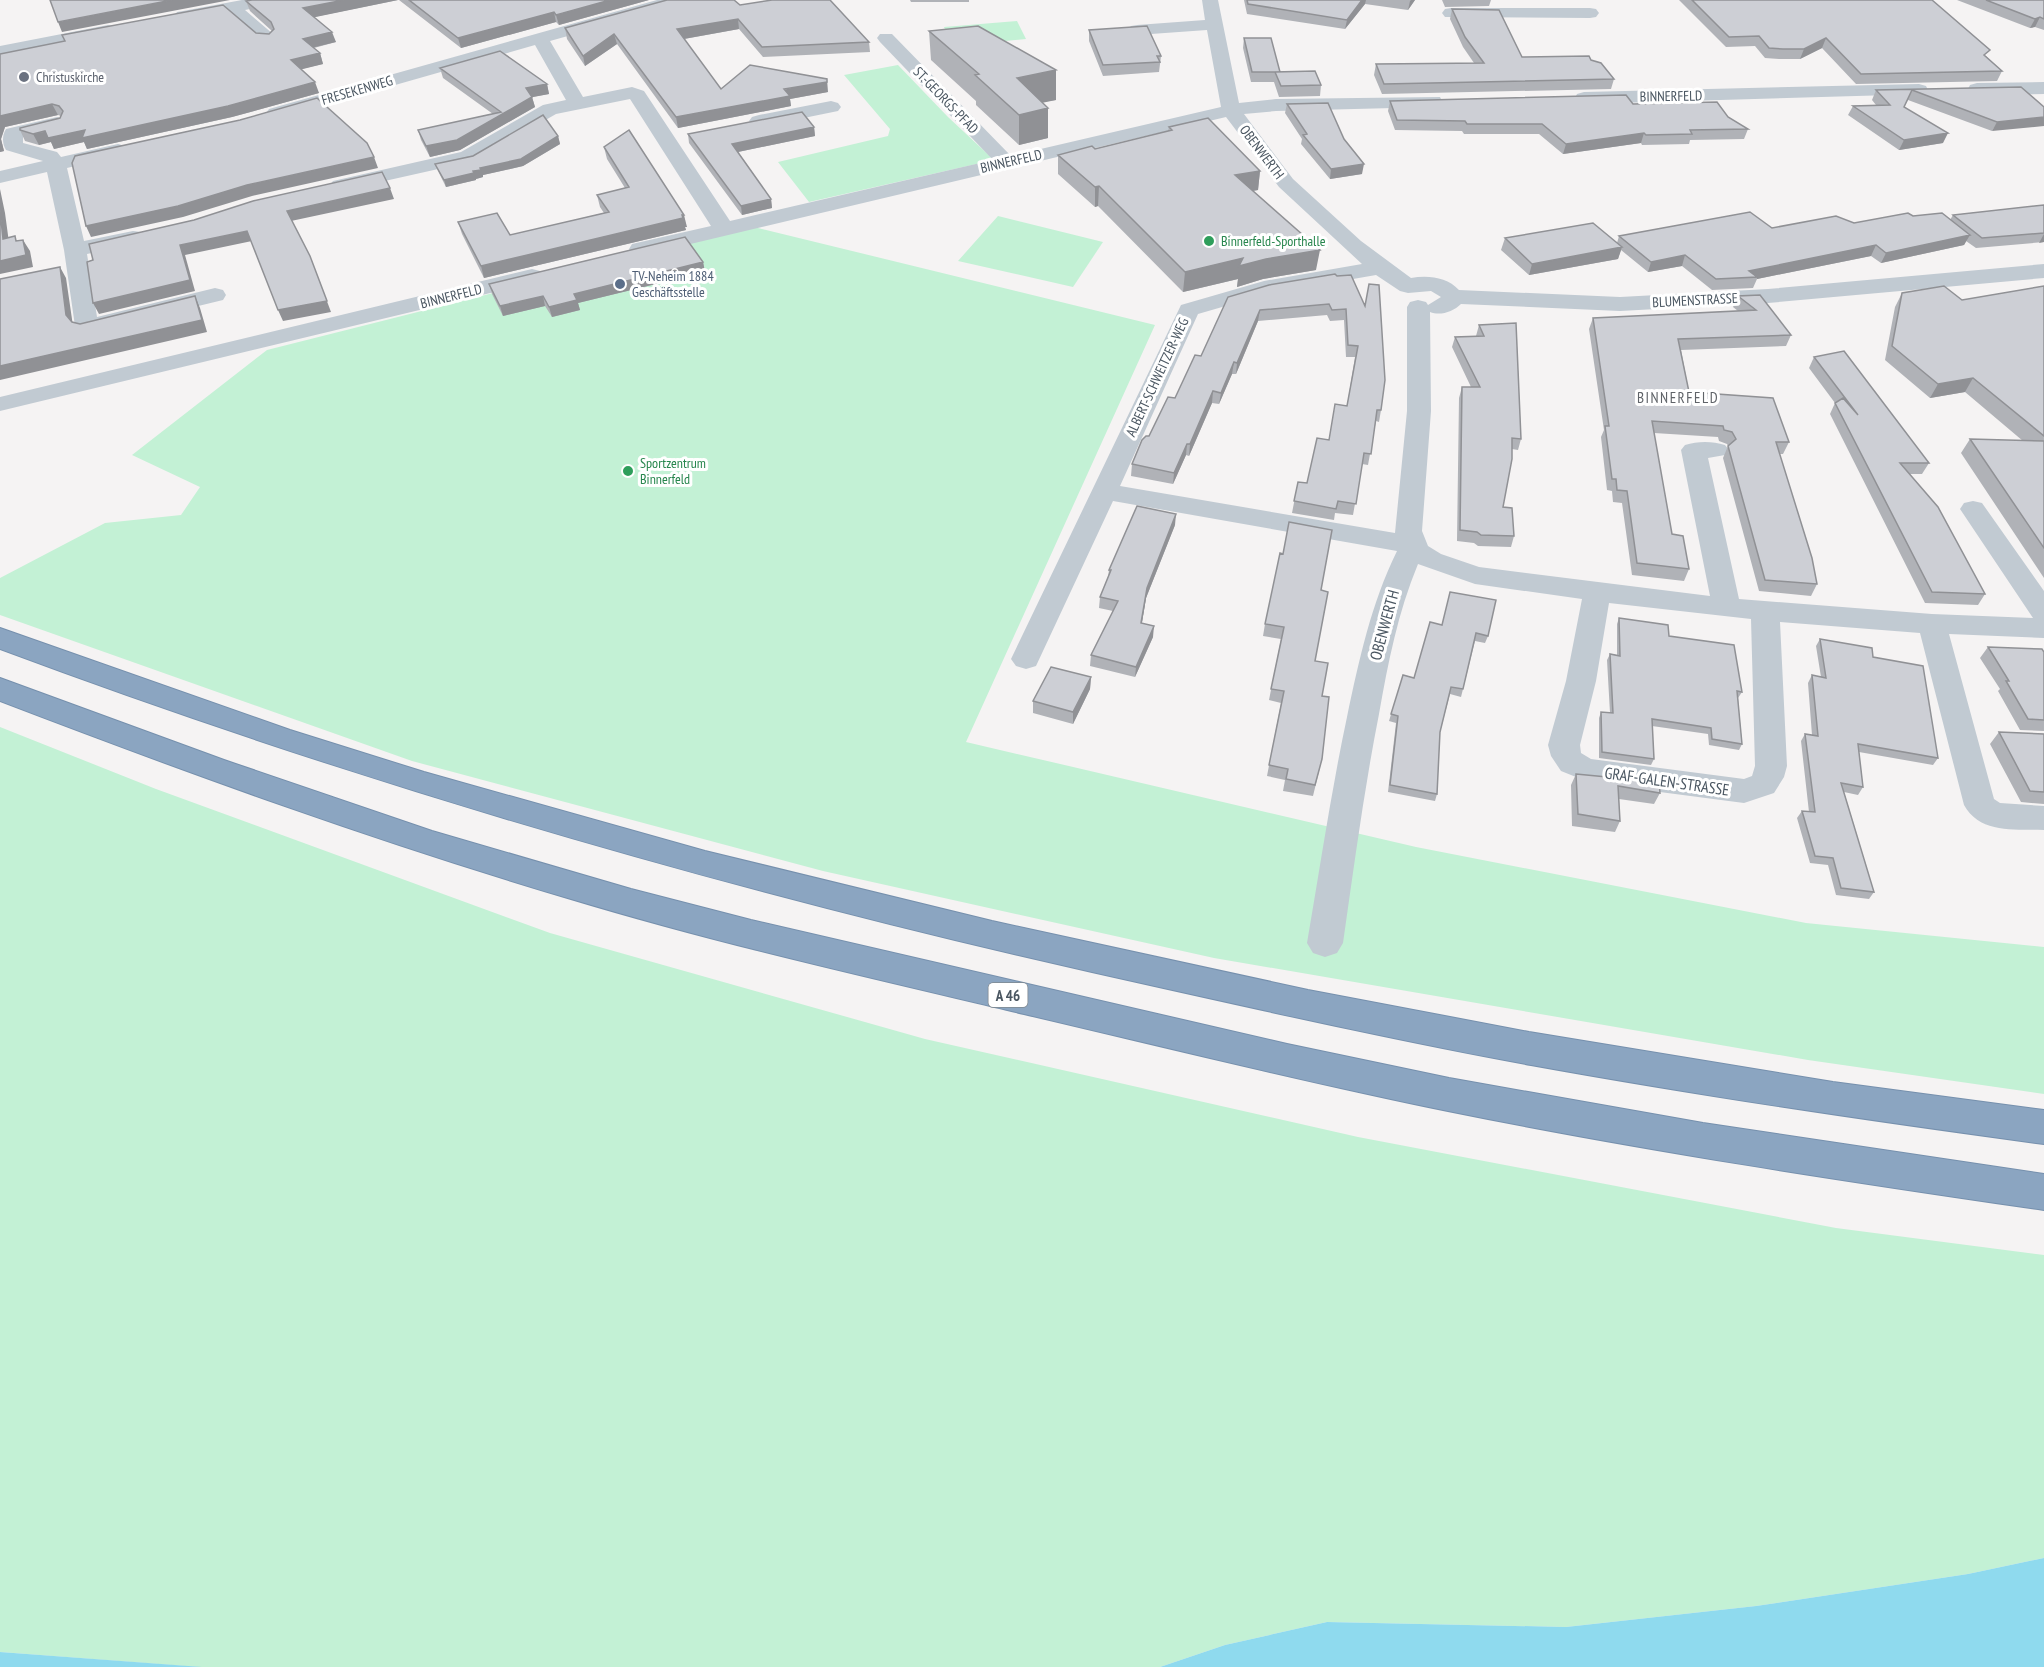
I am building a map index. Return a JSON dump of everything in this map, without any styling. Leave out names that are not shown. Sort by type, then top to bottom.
[{"type":"highway","points":[[0,638],[239,725],[422,784],[618,842],[965,931],[1369,1018],[1594,1059],[1809,1095],[2044,1127]]},
{"type":"highway","name":"A 46","points":[[0,689],[191,762],[385,828],[572,886],[756,936],[1367,1077],[1576,1117],[1833,1162],[2044,1192]]},
{"type":"street","points":[[165,20],[269,0]]},
{"type":"street","name":"FRESEKENWEG","points":[[259,118],[676,0]]},
{"type":"street","name":"OBENWERTH","points":[[1210,0],[1231,110],[1286,183],[1413,296]]},
{"type":"street","points":[[1451,13],[1547,6],[1590,13]]},
{"type":"street","points":[[232,7],[267,38]]},
{"type":"street","points":[[1137,30],[1215,24]]},
{"type":"street","points":[[0,51],[22,41],[120,28]]},
{"type":"street","name":"ST.-GEORGS-PFAD","points":[[886,38],[1006,162]]},
{"type":"street","points":[[540,39],[576,102]]},
{"type":"street","points":[[1961,89],[2044,87]]},
{"type":"street","name":"BINNERFELD","points":[[1571,98],[1937,90]]},
{"type":"street","points":[[321,189],[467,157],[545,111],[576,102],[634,93],[724,229]]},
{"type":"street","name":"BINNERFELD","points":[[622,254],[1231,110],[1276,105],[1453,101]]},
{"type":"street","points":[[737,125],[831,107]]},
{"type":"street","points":[[57,123],[16,132],[12,135],[15,148],[50,156],[56,165],[76,258],[87,326],[215,295]]},
{"type":"street","points":[[666,139],[690,135]]},
{"type":"street","points":[[0,177],[138,146]]},
{"type":"street","points":[[55,271],[76,258],[155,231]]},
{"type":"street","name":"ALBERT-SCHWEITZER-WEG","points":[[1026,659],[1189,310],[1264,288],[1379,268]]},
{"type":"street","name":"BINNERFELD","points":[[0,404],[554,271]]},
{"type":"street","name":"BLUMENSTRASSE","points":[[1413,296],[1416,284],[1435,284],[1452,297],[1620,304],[1768,296],[2044,271]]},
{"type":"street","points":[[1413,296],[1419,411],[1408,531],[1417,551],[1431,560],[1451,569],[1494,578],[1727,608],[1932,624],[2044,628]]},
{"type":"street","points":[[1716,450],[1694,450],[1727,608]]},
{"type":"street","points":[[1105,491],[1413,545]]},
{"type":"street","points":[[1973,509],[2044,612]]},
{"type":"street","name":"OBENWERTH","points":[[1325,943],[1358,739],[1380,627],[1390,596],[1413,545]]},
{"type":"street","name":"GRAF-GALEN-STRASSE","points":[[1597,593],[1581,681],[1564,745],[1564,754],[1570,763],[1591,771],[1744,791],[1759,790],[1765,785],[1771,766],[1765,612]]},
{"type":"street","points":[[1932,624],[1980,805],[1993,815],[2044,818]]},
{"type":"green space","points":[[1017,21],[1026,39],[952,46],[944,27]]},
{"type":"green space","points":[[898,65],[994,160],[809,202],[778,162],[888,136],[890,129],[844,75]]},
{"type":"green space","points":[[998,216],[1103,242],[1073,287],[958,261]]},
{"type":"green space","points":[[754,227],[1155,325],[966,742],[1416,847],[1806,923],[2044,947],[2044,1094],[1808,1060],[1214,958],[823,871],[412,761],[0,615],[0,578],[105,523],[181,515],[200,487],[132,455],[267,350]]},
{"type":"green space","points":[[0,727],[156,789],[550,933],[925,1039],[1358,1137],[1836,1228],[2044,1255],[2044,1558],[1968,1574],[1756,1606],[1566,1627],[1327,1622],[1225,1645],[1160,1667],[198,1667],[0,1652]]},
{"type":"water","points":[[2044,1558],[2044,1667],[1160,1667],[1225,1645],[1327,1622],[1566,1627],[1756,1606],[1968,1574]]},
{"type":"water","points":[[0,1652],[202,1667],[0,1667]]},
{"type":"building","points":[[50,0],[172,0],[58,22]]},
{"type":"building","points":[[344,0],[303,8],[332,32],[303,39],[320,53],[291,60],[315,82],[228,106],[82,138],[85,130],[48,138],[45,131],[33,134],[20,130],[20,128],[60,118],[63,111],[59,106],[52,104],[0,116],[0,54],[65,41],[62,35],[223,5],[256,33],[269,34],[274,29],[271,22],[246,1]]},
{"type":"building","points":[[409,0],[610,0],[556,15],[554,12],[458,38]]},
{"type":"building","points":[[667,0],[734,0],[740,5],[772,0],[830,0],[869,42],[762,47],[738,19],[677,29],[721,89],[750,65],[827,79],[827,82],[784,89],[790,96],[676,117],[614,34],[583,56],[565,28]]},
{"type":"building","points":[[1247,0],[1362,0],[1347,20],[1248,4]]},
{"type":"building","points":[[1692,0],[1932,0],[1990,50],[1984,55],[2002,71],[1861,74],[1826,38],[1804,49],[1783,49],[1769,48],[1759,36],[1729,37]]},
{"type":"building","points":[[1986,0],[2044,0],[2044,19],[2040,17],[2035,19]]},
{"type":"building","points":[[1452,9],[1499,10],[1522,57],[1589,56],[1591,60],[1601,63],[1614,79],[1384,84],[1376,64],[1484,63],[1465,37]]},
{"type":"building","points":[[978,26],[1056,70],[1017,78],[1048,108],[1019,115],[975,75],[979,74],[929,31]]},
{"type":"building","points":[[1147,26],[1161,56],[1157,56],[1160,62],[1103,65],[1089,30]]},
{"type":"building","points":[[1244,38],[1271,38],[1280,72],[1252,72]]},
{"type":"building","points":[[500,51],[547,84],[526,88],[532,97],[457,140],[426,146],[418,130],[501,112],[440,68]]},
{"type":"building","points":[[1315,71],[1321,85],[1281,86],[1275,72]]},
{"type":"building","points":[[2021,87],[2044,107],[2044,117],[1997,122],[1912,90],[1904,107],[1948,133],[1904,140],[1853,106],[1890,105],[1876,90]]},
{"type":"building","points":[[1626,95],[1633,104],[1717,102],[1728,117],[1748,129],[1690,130],[1692,134],[1646,135],[1644,133],[1566,144],[1542,124],[1467,124],[1465,121],[1397,120],[1390,101]]},
{"type":"building","points":[[317,98],[367,143],[374,157],[247,185],[178,206],[86,226],[72,163],[75,156],[240,120]]},
{"type":"building","points":[[1328,103],[1344,139],[1364,164],[1331,169],[1303,135],[1307,134],[1287,104]]},
{"type":"building","points":[[802,112],[814,127],[732,144],[771,199],[741,206],[688,134]]},
{"type":"building","points":[[543,115],[558,136],[521,159],[480,168],[481,170],[473,171],[474,173],[444,180],[435,164],[473,156]]},
{"type":"building","points":[[1208,118],[1260,171],[1235,175],[1320,250],[1239,266],[1243,258],[1185,272],[1099,186],[1095,187],[1058,155],[1092,146],[1095,149],[1172,130],[1169,127]]},
{"type":"building","points":[[629,130],[684,215],[682,215],[683,218],[481,266],[458,222],[497,213],[510,235],[609,212],[597,195],[629,187],[604,147]]},
{"type":"building","points":[[382,172],[390,188],[287,211],[310,256],[327,301],[278,310],[247,231],[180,245],[190,280],[93,303],[87,262],[93,260],[89,244],[194,220],[253,201]]},
{"type":"building","points":[[2044,205],[2044,233],[1982,238],[1953,215]]},
{"type":"building","points":[[0,210],[3,239],[15,236],[16,241],[23,240],[26,255],[0,261]]},
{"type":"building","points":[[1750,212],[1772,228],[1836,216],[1854,223],[1908,213],[1913,216],[1942,213],[1970,235],[1886,253],[1876,245],[1749,271],[1757,277],[1716,279],[1685,255],[1651,262],[1619,236]]},
{"type":"building","points":[[1593,223],[1622,247],[1532,264],[1505,238]]},
{"type":"building","points":[[685,237],[703,262],[574,294],[577,300],[549,307],[543,296],[500,306],[489,284]]},
{"type":"building","points":[[60,267],[66,315],[72,322],[80,324],[195,296],[202,320],[0,366],[0,279]]},
{"type":"building","points":[[1335,274],[1337,276],[1351,275],[1365,306],[1369,284],[1379,285],[1385,380],[1381,410],[1377,410],[1371,454],[1364,453],[1356,504],[1338,501],[1336,509],[1294,501],[1298,482],[1307,483],[1317,438],[1329,440],[1335,404],[1347,406],[1358,346],[1348,345],[1346,309],[1332,310],[1329,304],[1260,310],[1237,363],[1234,362],[1221,393],[1213,391],[1190,444],[1187,444],[1174,473],[1132,464],[1142,440],[1149,436],[1168,397],[1175,398],[1195,355],[1201,356],[1228,297],[1269,285]]},
{"type":"building","points":[[1944,286],[1962,300],[2044,286],[2044,436],[1973,378],[1938,384],[1892,346],[1902,293]]},
{"type":"building","points":[[1760,295],[1791,335],[1678,339],[1689,392],[1773,398],[1789,442],[1776,442],[1812,558],[1817,584],[1765,580],[1728,446],[1736,439],[1732,432],[1724,430],[1723,426],[1652,421],[1672,534],[1683,536],[1689,569],[1637,563],[1627,491],[1617,490],[1616,479],[1612,479],[1605,426],[1609,426],[1593,318],[1756,310],[1738,296]]},
{"type":"building","points":[[1516,323],[1521,439],[1512,438],[1512,459],[1503,507],[1512,508],[1514,536],[1481,535],[1477,532],[1460,530],[1462,387],[1480,387],[1455,337],[1484,336],[1479,325]]},
{"type":"building","points":[[1844,351],[1929,463],[1900,463],[1938,507],[1985,594],[1932,592],[1835,403],[1843,398],[1858,415],[1814,357]]},
{"type":"building","points":[[1970,439],[2044,441],[2044,548]]},
{"type":"building","points":[[1137,506],[1176,514],[1147,588],[1141,623],[1154,626],[1136,667],[1091,655],[1118,601],[1100,597],[1111,570],[1109,570]]},
{"type":"building","points":[[1289,522],[1332,530],[1321,590],[1328,592],[1315,661],[1328,663],[1322,696],[1329,697],[1322,759],[1315,785],[1286,779],[1288,769],[1269,765],[1284,691],[1271,689],[1284,627],[1265,624]]},
{"type":"building","points":[[1450,592],[1496,600],[1488,636],[1476,633],[1463,689],[1451,687],[1440,732],[1437,794],[1390,785],[1398,716],[1391,714],[1403,675],[1414,678],[1430,622],[1442,625]]},
{"type":"building","points":[[1619,618],[1668,625],[1669,636],[1734,645],[1742,692],[1737,691],[1742,744],[1712,739],[1711,728],[1652,719],[1654,759],[1602,752],[1601,712],[1613,713],[1610,654],[1620,656]]},
{"type":"building","points":[[1820,639],[1872,648],[1873,657],[1923,666],[1938,758],[1858,744],[1863,787],[1841,783],[1874,892],[1841,888],[1833,858],[1815,856],[1802,811],[1815,812],[1805,734],[1818,736],[1812,675],[1826,678]]},
{"type":"building","points":[[1988,647],[2042,649],[2044,652],[2044,720],[2028,719],[2006,681],[2009,681]]},
{"type":"building","points":[[1051,667],[1091,677],[1073,712],[1033,701]]},
{"type":"building","points":[[1999,732],[2044,734],[2044,792],[2030,791]]},
{"type":"building","points":[[1576,774],[1659,782],[1660,793],[1618,786],[1620,821],[1578,814]]},
{"type":"place","name":"Christuskirche","points":[[24,77]]},
{"type":"place","name":"Binnerfeld-Sporthalle","points":[[1209,241]]},
{"type":"place","name":"TV-Neheim 1884 Geschäftsstelle","points":[[620,284]]},
{"type":"place","name":"Sportzentrum Binnerfeld","points":[[628,471]]},
{"type":"district","name":"BINNERFELD","points":[[1678,397]]}]
